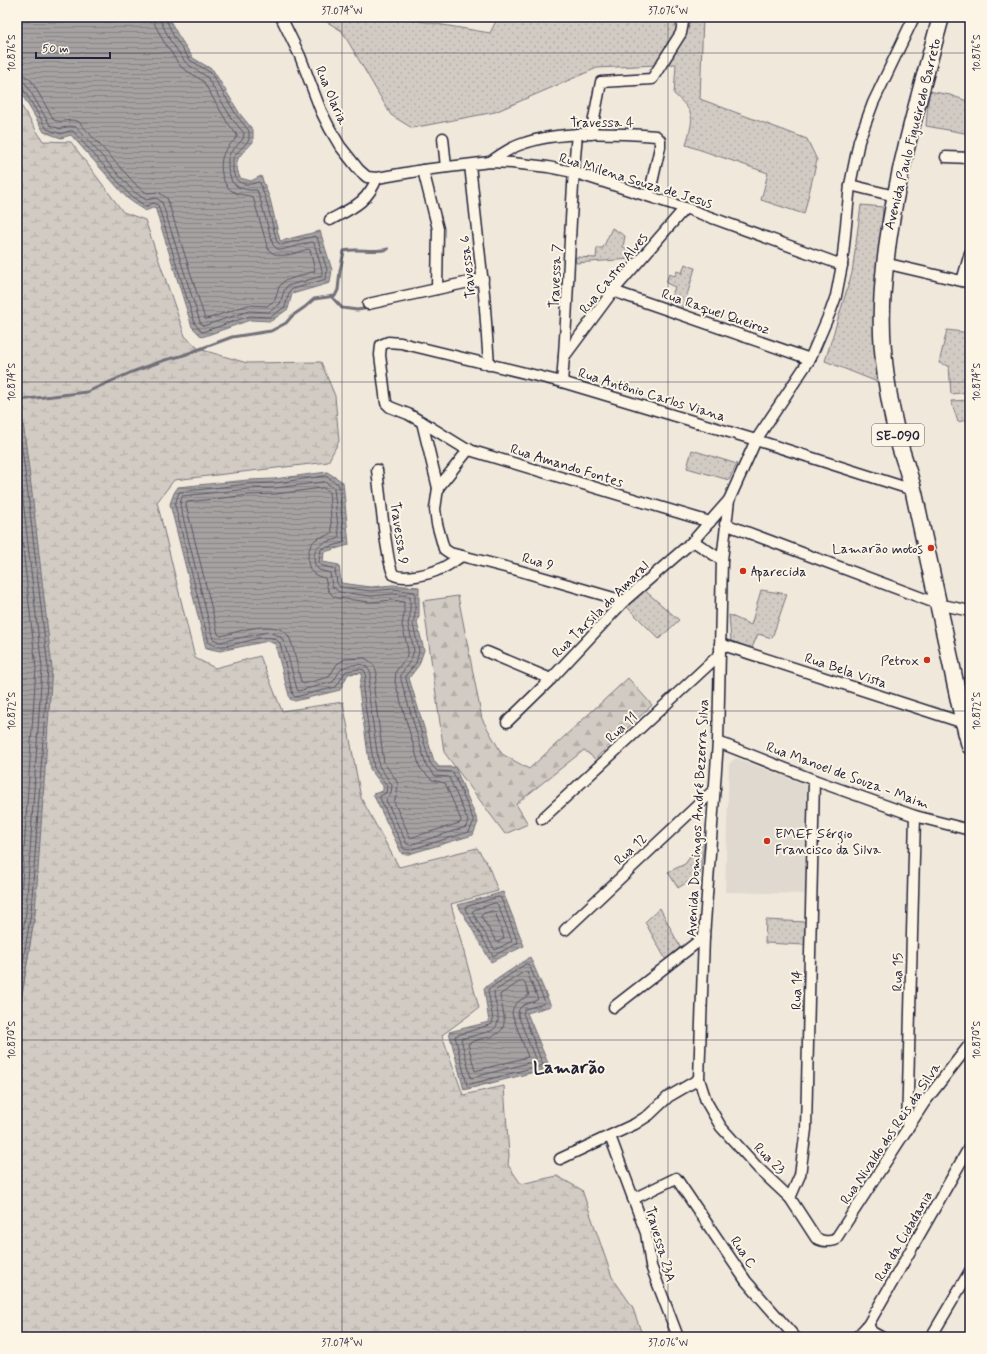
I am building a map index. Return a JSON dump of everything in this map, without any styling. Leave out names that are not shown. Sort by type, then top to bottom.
[{"type":"main road","name":"Avenida Paulo Figueiredo Barreto","points":[[941,17],[908,138],[888,230],[884,263],[882,308],[884,365],[900,443],[913,490],[970,746]]},
{"type":"street","name":"Rua Olaria","points":[[281,17],[300,56],[321,111],[340,146],[359,170],[372,178]]},
{"type":"street","points":[[592,134],[601,82],[652,78],[681,34],[684,17]]},
{"type":"street","points":[[729,500],[756,440],[810,358],[831,310],[836,296],[842,265],[850,185],[859,141],[873,103],[914,17]]},
{"type":"street","name":"Travessa 4","points":[[490,162],[503,152],[518,145],[549,138],[576,134],[656,136],[659,138],[661,143],[660,152],[649,196]]},
{"type":"street","name":"Travessa 7","points":[[562,382],[576,134]]},
{"type":"street","points":[[443,138],[446,167]]},
{"type":"street","points":[[946,157],[970,158]]},
{"type":"street","name":"Rua Milena Souza de Jesus","points":[[372,178],[490,162],[531,164],[573,172],[649,196],[842,265]]},
{"type":"street","name":"Travessa 6","points":[[470,165],[483,279],[489,365]]},
{"type":"street","points":[[423,170],[438,229],[436,289]]},
{"type":"street","points":[[330,220],[366,198],[374,187],[372,178]]},
{"type":"street","points":[[850,185],[895,196]]},
{"type":"street","name":"Rua Castro Alves","points":[[564,357],[613,291],[685,208]]},
{"type":"street","points":[[884,263],[966,282],[970,253]]},
{"type":"street","points":[[368,304],[483,279]]},
{"type":"street","name":"Rua Raquel Queiroz","points":[[613,291],[810,358]]},
{"type":"street","name":"Rua Antônio Carlos Viana","points":[[380,346],[388,342],[401,343],[562,382],[756,440],[913,490]]},
{"type":"street","name":"Rua Amando Fontes","points":[[380,346],[386,403],[390,407],[408,414],[469,450],[710,522]]},
{"type":"street","points":[[422,422],[438,488]]},
{"type":"street","points":[[438,488],[469,450]]},
{"type":"street","name":"Travessa 9","points":[[377,470],[390,568],[394,575],[403,577],[432,572],[445,567],[462,556]]},
{"type":"street","name":"Rua 9","points":[[438,488],[435,509],[437,524],[444,549],[450,553],[517,570],[624,602]]},
{"type":"street","name":"Rua Tarsila do Amaral","points":[[507,722],[551,679],[624,602],[693,541],[729,500]]},
{"type":"street","name":"Avenida Domingos André Bezerra Silva","points":[[699,1079],[704,937],[718,742],[722,560],[729,500]]},
{"type":"street","points":[[725,524],[938,604],[970,611]]},
{"type":"street","points":[[693,541],[722,560]]},
{"type":"street","name":"Rua Bela Vista","points":[[720,644],[964,723]]},
{"type":"street","points":[[487,652],[551,679]]},
{"type":"street","name":"Rua 11","points":[[542,819],[719,655]]},
{"type":"street","name":"Rua Manoel de Souza - Maim","points":[[718,742],[814,780],[915,816],[970,830]]},
{"type":"street","name":"Rua 14","points":[[790,1198],[800,1175],[806,1129],[814,780]]},
{"type":"street","name":"Rua 12","points":[[565,930],[715,789]]},
{"type":"street","name":"Rua 15","points":[[907,1130],[915,816]]},
{"type":"street","points":[[614,1007],[704,937]]},
{"type":"street","name":"Rua Nivaldo dos Reis da Silva","points":[[835,1240],[924,1103],[970,1044]]},
{"type":"street","points":[[560,1159],[639,1122],[649,1115],[668,1097],[699,1079]]},
{"type":"street","name":"Rua 23","points":[[699,1079],[706,1101],[721,1127],[758,1168],[790,1198],[816,1238],[825,1241],[835,1240]]},
{"type":"street","name":"Travessa 23A","points":[[610,1136],[646,1234],[651,1266],[678,1337]]},
{"type":"street","name":"Rua da Cidadania","points":[[857,1337],[868,1325],[970,1146]]},
{"type":"street","name":"Rua C","points":[[633,1199],[676,1178],[746,1281],[795,1337]]},
{"type":"street","points":[[932,1337],[970,1270]]},
{"type":"street","points":[[868,1325],[871,1331],[881,1337]]},
{"type":"shaded area","name":"EMEF Sérgio Francisco da Silva","points":[[736,758],[805,784],[807,790],[805,894],[725,892],[729,764]]},
{"type":"green space","points":[[319,17],[396,17],[490,33],[498,17],[703,17],[700,99],[807,139],[817,160],[804,214],[761,200],[768,173],[686,145],[691,117],[687,107],[674,94],[676,64],[597,68],[495,112],[412,128],[391,115],[342,31]]},
{"type":"green space","points":[[929,91],[950,95],[970,102],[970,134],[926,126]]},
{"type":"green space","points":[[17,99],[43,141],[71,142],[123,212],[145,220],[185,336],[199,349],[247,363],[321,362],[335,396],[339,441],[328,462],[174,480],[157,502],[195,658],[215,668],[260,656],[282,711],[343,702],[361,798],[399,867],[477,848],[488,865],[498,891],[451,904],[479,1008],[442,1035],[463,1095],[504,1086],[509,1155],[508,1165],[521,1184],[557,1176],[582,1190],[612,1277],[632,1306],[643,1337],[17,1337],[17,1026],[35,913],[22,415],[17,394]]},
{"type":"green space","points":[[861,205],[883,207],[876,318],[880,383],[825,361],[852,273]]},
{"type":"green space","points":[[612,228],[625,236],[623,247],[637,253],[631,259],[576,263],[575,257],[596,258],[597,248],[603,248]]},
{"type":"green space","points":[[685,264],[695,268],[683,309],[669,304],[675,287],[666,283],[669,274],[675,276],[677,271],[682,273]]},
{"type":"green space","points":[[947,330],[970,333],[970,392],[951,394],[949,366],[939,363]]},
{"type":"green space","points":[[970,400],[970,419],[958,422],[951,401]]},
{"type":"green space","points":[[692,450],[737,464],[729,480],[687,468]]},
{"type":"green space","points":[[643,589],[679,620],[659,639],[627,607]]},
{"type":"green space","points":[[761,590],[787,594],[772,638],[758,634],[752,648],[731,641],[729,615],[751,625]]},
{"type":"green space","points":[[458,596],[482,719],[502,754],[529,769],[628,678],[652,705],[595,759],[584,750],[516,804],[528,824],[505,834],[444,752],[423,601]]},
{"type":"green space","points":[[705,837],[700,874],[678,888],[668,872],[685,864]]},
{"type":"green space","points":[[660,908],[680,947],[666,960],[645,922]]},
{"type":"green space","points":[[766,920],[806,922],[805,945],[765,943]]},
{"type":"water","points":[[17,17],[168,17],[193,58],[213,70],[240,114],[253,130],[253,142],[241,154],[237,161],[240,178],[251,181],[261,176],[270,199],[280,241],[320,231],[332,270],[330,283],[292,294],[288,309],[271,321],[250,320],[202,337],[192,327],[155,207],[145,211],[127,198],[71,135],[61,138],[44,132],[17,86]]},
{"type":"water","points":[[17,394],[22,415],[32,493],[52,668],[35,913],[17,1026]]},
{"type":"water","points":[[327,472],[343,482],[349,545],[324,552],[323,562],[339,565],[341,583],[371,587],[393,585],[419,587],[419,616],[417,623],[424,650],[419,665],[409,678],[434,761],[439,767],[455,767],[478,822],[473,835],[409,854],[402,854],[373,794],[383,791],[383,786],[370,769],[359,690],[362,673],[348,674],[340,690],[295,701],[290,699],[275,644],[268,641],[220,651],[206,648],[170,504],[178,487],[274,479]]},
{"type":"water","points":[[503,892],[524,946],[491,962],[458,905]]},
{"type":"water","points":[[530,957],[551,1006],[527,1013],[550,1068],[464,1090],[449,1032],[489,1022],[484,988]]},
{"type":"waterway","points":[[19,400],[87,392],[132,372],[232,337],[271,331],[286,323],[292,316],[314,299],[335,296],[338,290],[344,251],[377,251],[388,249]]},
{"type":"waterway","points":[[331,296],[342,308],[357,310],[370,308]]},
{"type":"place","name":"Lamarão motos","points":[[931,548]]},
{"type":"place","name":"Aparecida","points":[[743,571]]},
{"type":"place","name":"Petrox","points":[[927,660]]},
{"type":"place","name":"EMEF Sérgio Francisco da Silva","points":[[767,841]]},
{"type":"district","name":"Lamarão","points":[[569,1067]]}]
